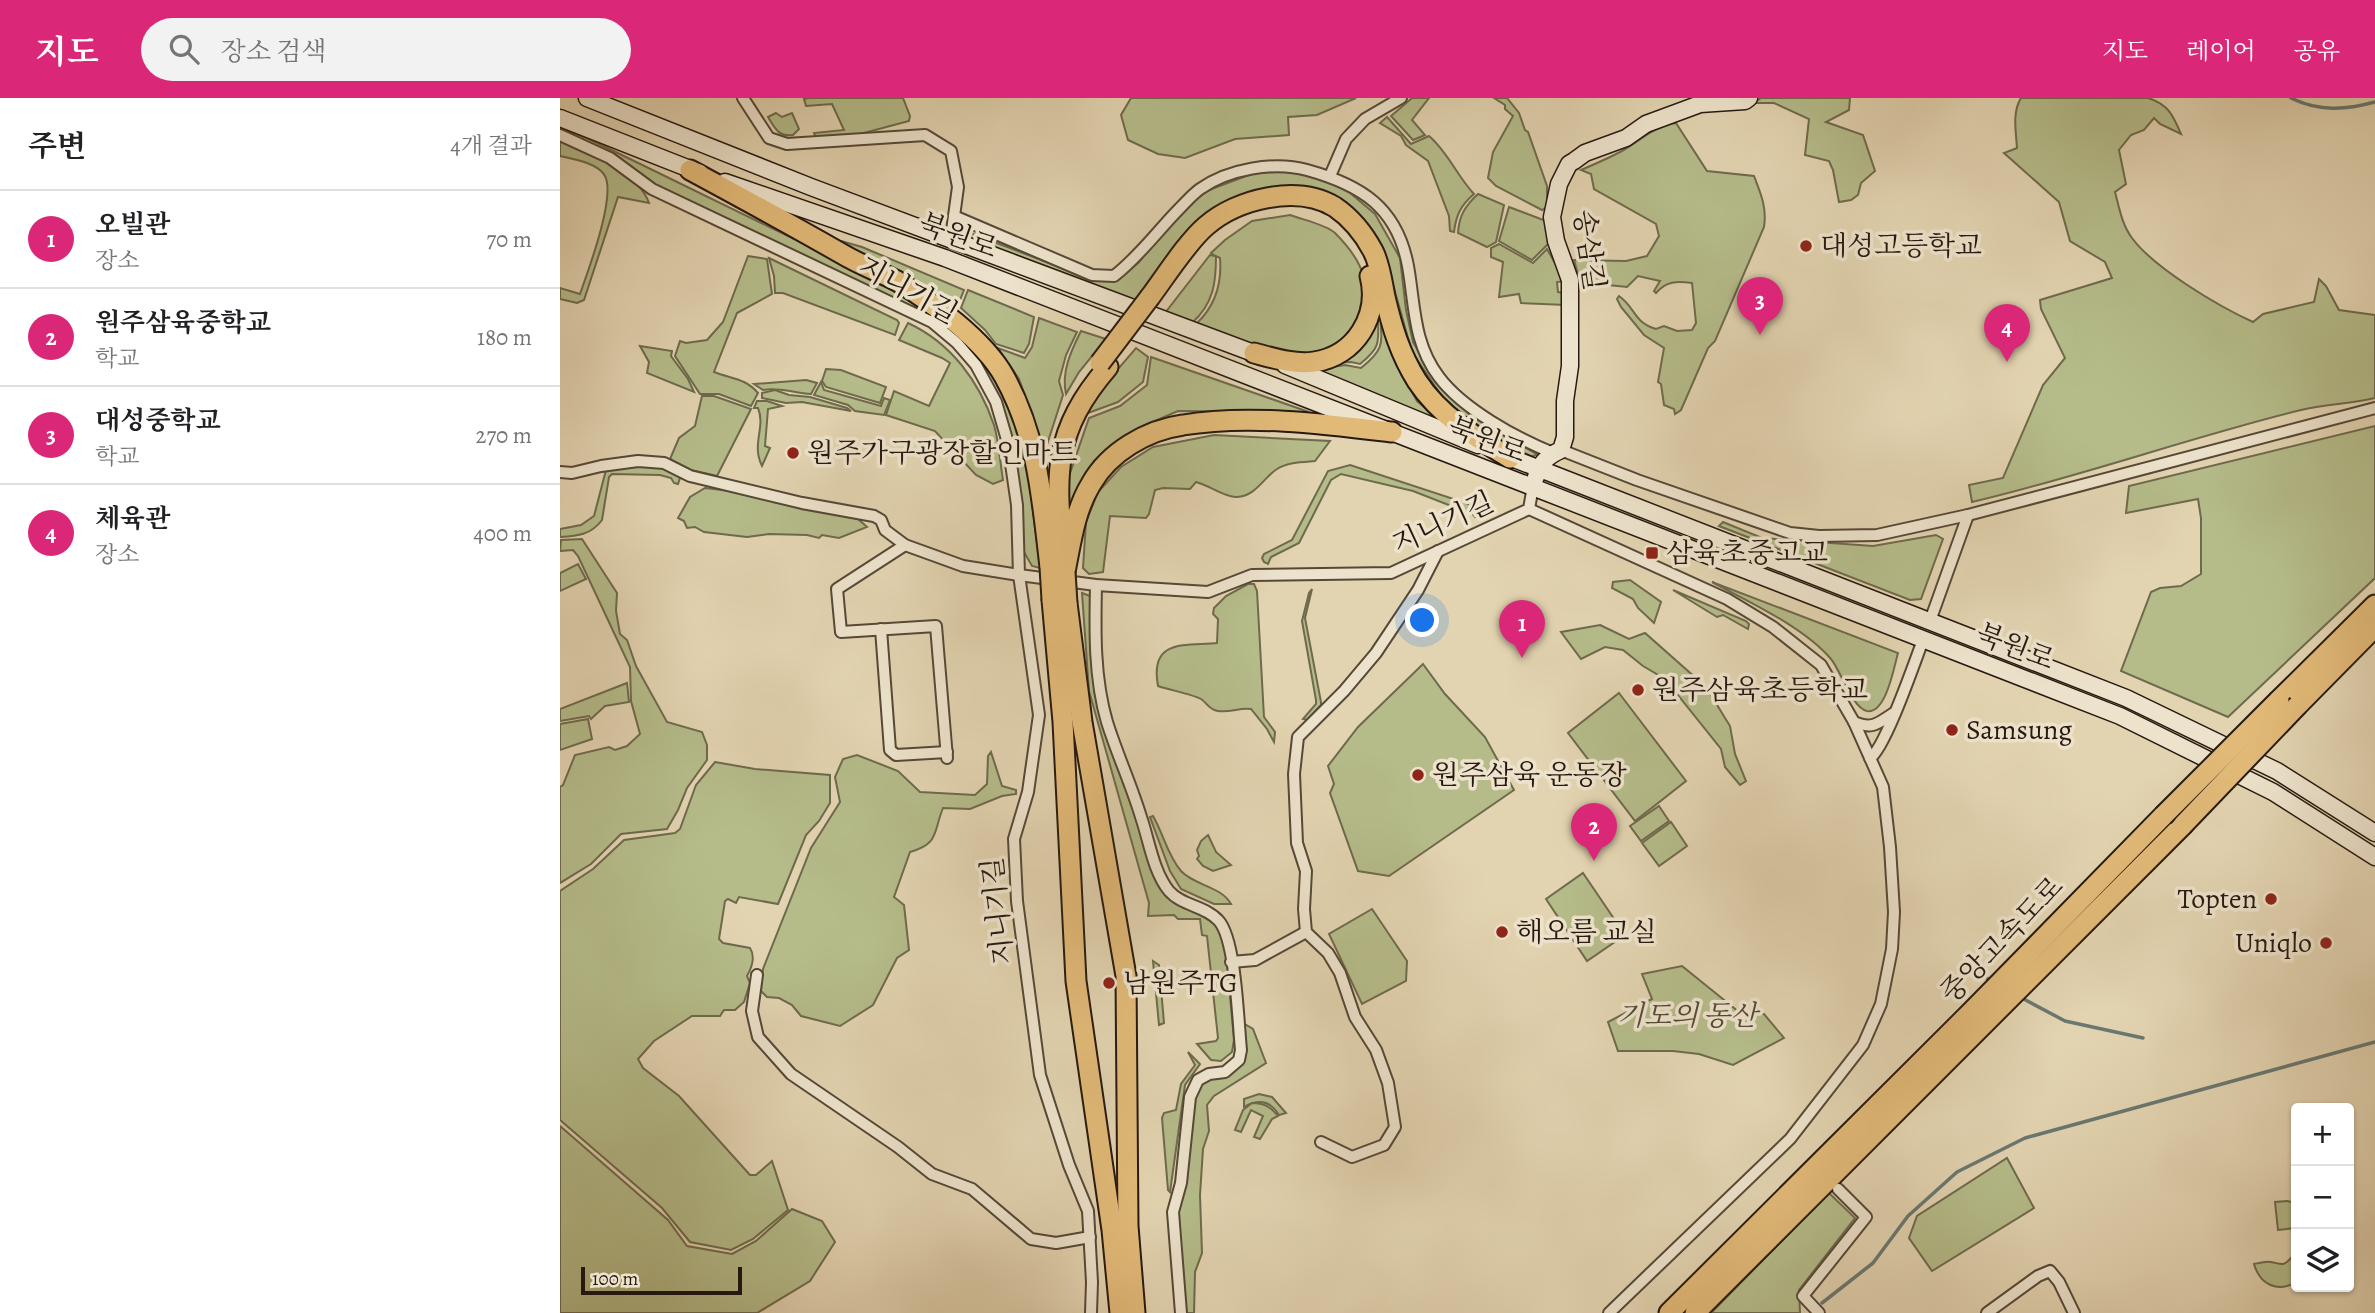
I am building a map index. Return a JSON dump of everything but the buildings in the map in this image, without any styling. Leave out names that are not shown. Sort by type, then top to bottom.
[{"type":"highway","points":[[690,170],[936,306],[973,339],[1003,374],[1024,423],[1039,472],[1057,569],[1076,981],[1112,1230],[1120,1313]]},
{"type":"highway","points":[[1057,569],[1058,485],[1063,443],[1077,411],[1104,365],[1205,226],[1231,208],[1268,196],[1297,197],[1334,207],[1356,226],[1374,253],[1398,345],[1418,382],[1444,411],[1468,432],[1510,458]]},
{"type":"highway","points":[[1154,299],[1212,234],[1238,216],[1269,209],[1298,208],[1322,214],[1350,236],[1367,263],[1373,287],[1371,311],[1362,334],[1347,349],[1312,363],[1254,353]]},
{"type":"highway","points":[[1057,569],[1091,484],[1115,455],[1142,437],[1181,425],[1234,421],[1320,424],[1392,432]]},
{"type":"highway","points":[[1060,601],[1126,976],[1128,1226],[1135,1313]]},
{"type":"highway","name":"중앙고속도로","points":[[1669,1313],[2044,950],[2183,825],[2288,702],[2375,606]]},
{"type":"highway","name":"중앙고속도로","points":[[2044,950],[2163,816],[2375,626]]},
{"type":"highway","name":"중앙고속도로","points":[[1695,1313],[1981,1013]]},
{"type":"street","name":"북원로","points":[[587,98],[811,187],[1254,353],[1510,458],[2126,698],[2277,771],[2375,833]]},
{"type":"street","points":[[743,98],[769,138],[787,144],[925,135],[951,151],[958,187],[951,238],[945,258]]},
{"type":"street","points":[[1330,176],[1346,139],[1364,119],[1401,98]]},
{"type":"street","name":"송삼길","points":[[1557,452],[1565,437],[1565,401],[1570,366],[1570,281],[1556,241],[1552,217],[1557,187],[1569,164],[1585,153],[1626,138],[1646,124],[1671,114],[1700,104],[1745,101],[1749,98]]},
{"type":"street","name":"북원로","points":[[560,118],[690,170],[945,258],[2120,716],[2273,792],[2375,857]]},
{"type":"street","name":"지니기길","points":[[560,135],[610,158],[652,189],[932,322],[957,343],[976,365],[996,402],[1008,443],[1017,505],[1019,575],[1039,715],[1028,792],[1014,839],[1017,901],[1040,1075],[1069,1165],[1088,1211],[1091,1313]]},
{"type":"street","points":[[954,216],[1092,275],[1114,276],[1133,261],[1199,189],[1224,177],[1256,168],[1294,166],[1341,179],[1374,201],[1397,230],[1408,265],[1414,318],[1422,350],[1439,378],[1469,406],[1520,440],[1790,533],[1877,536],[1968,515],[2375,408]]},
{"type":"street","points":[[1533,486],[1538,468],[1557,452]]},
{"type":"street","name":"지니기길","points":[[560,472],[572,473],[638,461],[664,463],[690,476],[802,503],[874,516],[881,520],[885,530],[905,545],[963,566],[1096,585],[1208,592],[1252,575],[1391,572],[1529,509],[1533,486]]},
{"type":"street","points":[[1529,509],[1727,599],[1773,626],[1821,665],[1854,722],[1883,787],[1894,912],[1892,949],[1881,1004],[1863,1045],[1794,1144],[1609,1313]]},
{"type":"street","points":[[1870,758],[1884,738],[1968,515]]},
{"type":"street","points":[[881,629],[890,750],[896,755],[947,755],[936,626],[881,629],[841,632],[837,589],[905,545]]},
{"type":"street","points":[[1321,1142],[1352,1157],[1363,1153],[1384,1144],[1395,1127],[1395,1113],[1376,1050],[1355,1017],[1340,973],[1328,953],[1306,932],[1306,871],[1297,843],[1294,774],[1298,737],[1344,691],[1376,653],[1418,590],[1438,551]]},
{"type":"street","points":[[1096,585],[1095,648],[1107,719],[1157,867],[1170,892],[1208,911],[1219,921],[1228,938],[1231,962],[1240,1060],[1225,1072],[1209,1074],[1198,1080],[1190,1097],[1181,1183],[1173,1212],[1181,1313]]},
{"type":"street","points":[[1854,722],[1866,727],[1894,713]]},
{"type":"street","points":[[1231,962],[1255,960],[1306,932]]},
{"type":"street","points":[[757,975],[752,1011],[758,1037],[791,1074],[898,1147],[932,1174],[972,1189],[1031,1240],[1056,1242],[1090,1237]]},
{"type":"street","points":[[1819,1313],[1803,1296],[1866,1217],[1838,1189]]},
{"type":"street","points":[[1987,1313],[2038,1276],[2050,1271],[2059,1282],[2074,1313]]},
{"type":"green space","points":[[903,98],[910,116],[909,121],[849,137],[816,138],[814,133],[844,130],[832,104],[806,106],[804,99]]},
{"type":"green space","points":[[1131,98],[1356,98],[1317,115],[1288,117],[1289,135],[1235,139],[1185,158],[1158,154],[1128,140],[1121,115]]},
{"type":"green space","points":[[1412,98],[1429,98],[1412,120],[1425,135],[1413,140],[1391,116]]},
{"type":"green space","points":[[1494,98],[1507,98],[1519,113],[1528,132],[1547,186],[1547,207],[1542,210],[1496,186],[1488,178],[1493,152],[1513,116],[1505,109],[1505,105]]},
{"type":"green space","points":[[1761,98],[1850,98],[1849,110],[1826,122],[1863,135],[1875,171],[1861,183],[1858,195],[1851,200],[1839,202],[1829,161],[1805,155],[1809,119],[1774,103],[1754,103]]},
{"type":"green space","points":[[2021,98],[2148,98],[2165,107],[2181,134],[2160,124],[2154,118],[2144,130],[2131,135],[2119,150],[2126,184],[2115,192],[2123,222],[2132,238],[2171,274],[2253,322],[2263,314],[2314,302],[2319,279],[2339,310],[2375,315],[2375,398],[2301,410],[1972,502],[1969,485],[2003,478],[2043,385],[2065,358],[2041,309],[2040,300],[2112,278],[2105,262],[2070,241],[2059,202],[2004,153],[2017,148],[2016,116]]},
{"type":"green space","points":[[776,113],[782,117],[792,113],[799,129],[793,135],[780,133],[768,117]]},
{"type":"green space","points":[[1387,117],[1411,144],[1429,136],[1442,149],[1474,194],[1460,211],[1454,232],[1450,231],[1449,216],[1428,161],[1406,145],[1401,136],[1380,123]]},
{"type":"green space","points":[[1676,123],[1707,171],[1754,176],[1763,201],[1765,220],[1715,341],[1708,348],[1681,410],[1675,414],[1674,409],[1664,405],[1661,384],[1658,382],[1664,348],[1644,335],[1617,299],[1619,296],[1643,323],[1656,329],[1664,326],[1677,331],[1692,330],[1696,323],[1692,283],[1672,283],[1656,293],[1654,291],[1660,281],[1638,276],[1627,287],[1589,283],[1579,278],[1574,260],[1626,261],[1647,256],[1659,236],[1656,224],[1594,189],[1591,174],[1581,170],[1622,151],[1654,130]]},
{"type":"green space","points":[[560,128],[587,138],[868,275],[934,311],[993,371],[1020,421],[1040,568],[1032,566],[1024,552],[1013,442],[990,382],[958,340],[656,187]]},
{"type":"green space","points":[[560,140],[623,172],[643,191],[649,203],[618,197],[584,300],[577,303],[560,299],[560,288],[580,294],[600,234],[607,186],[605,176],[597,168],[560,156]]},
{"type":"green space","points":[[1293,171],[1323,179],[1349,192],[1375,214],[1400,258],[1413,342],[1440,386],[1470,415],[1538,455],[1531,456],[1495,439],[1447,404],[1412,352],[1390,274],[1341,204],[1236,197],[1137,301],[965,236],[971,233],[1093,280],[1117,281],[1139,262],[1171,222],[1201,193],[1254,173]]},
{"type":"green space","points":[[1478,194],[1504,205],[1496,242],[1487,247],[1458,233],[1463,212]]},
{"type":"green space","points":[[1509,207],[1546,221],[1548,244],[1532,260],[1499,241]]},
{"type":"green space","points":[[1290,215],[1331,230],[1360,266],[1366,293],[1364,308],[1351,333],[1340,343],[1314,356],[1286,356],[1247,344],[1197,323],[1216,294],[1220,258],[1216,256],[1212,292],[1205,308],[1192,323],[1165,313],[1210,255],[1215,256],[1211,253],[1225,240],[1252,221]]},
{"type":"green space","points":[[841,241],[862,247],[964,290],[958,305],[856,252]]},
{"type":"green space","points":[[1499,244],[1533,263],[1547,249],[1565,281],[1557,282],[1558,292],[1565,293],[1566,305],[1521,303],[1519,294],[1499,297],[1503,262],[1491,257],[1491,248]]},
{"type":"green space","points":[[748,256],[767,259],[772,294],[737,313],[714,372],[753,388],[758,393],[751,406],[719,394],[700,394],[675,356],[680,341],[686,343],[707,340],[723,322]]},
{"type":"green space","points":[[769,258],[897,320],[899,323],[895,335],[783,293],[775,293]]},
{"type":"green space","points":[[968,290],[1034,317],[1029,344],[1024,353],[996,344],[961,308]]},
{"type":"green space","points":[[1380,314],[1396,363],[1417,401],[1442,422],[1314,370],[1345,365],[1361,368],[1374,356],[1380,345]]},
{"type":"green space","points":[[1039,318],[1077,332],[1066,355],[1059,381],[1063,395],[1043,457],[1019,379],[998,348],[1025,358],[1032,347]]},
{"type":"green space","points":[[1378,318],[1378,339],[1371,354],[1360,364],[1336,363],[1352,356],[1363,346]]},
{"type":"green space","points":[[908,323],[950,352],[972,379],[994,425],[1003,480],[993,484],[976,475],[935,431],[886,415],[894,391],[929,406],[950,363],[899,340]]},
{"type":"green space","points":[[1081,331],[1106,339],[1079,372],[1066,394],[1066,370]]},
{"type":"green space","points":[[640,346],[672,351],[671,356],[694,392],[647,373],[649,362]]},
{"type":"green space","points":[[1136,348],[1148,357],[1143,382],[1118,402],[1088,413],[1094,397]]},
{"type":"green space","points":[[1151,357],[1309,412],[1178,411],[1143,426],[1094,461],[1069,518],[1068,479],[1089,418],[1120,406],[1147,385]]},
{"type":"green space","points":[[826,369],[841,370],[886,387],[880,403],[826,387],[822,381]]},
{"type":"green space","points":[[806,380],[817,383],[811,394],[763,390],[754,384]]},
{"type":"green space","points":[[821,382],[824,390],[881,406],[884,398],[890,400],[884,415],[855,411],[848,405],[814,395]]},
{"type":"green space","points":[[775,390],[789,395],[810,397],[851,411],[762,398],[762,393]]},
{"type":"green space","points":[[702,396],[714,396],[751,409],[717,476],[691,470],[670,459],[679,438],[695,426]]},
{"type":"green space","points":[[757,401],[782,406],[768,409],[765,446],[770,448],[762,466],[758,450],[760,415],[758,408],[754,408]]},
{"type":"green space","points":[[2375,426],[2375,578],[2228,717],[2121,671],[2151,592],[2160,588],[2181,586],[2201,574],[2201,518],[2198,499],[2126,513],[2129,486]]},
{"type":"green space","points":[[1214,435],[1330,441],[1315,461],[1281,467],[1244,496],[1227,496],[1196,482],[1190,489],[1155,490],[1146,518],[1110,516],[1103,572],[1089,574],[1083,568],[1086,522],[1098,492],[1121,467],[1153,447]]},
{"type":"green space","points":[[1350,465],[1475,506],[1479,515],[1475,517],[1470,511],[1413,491],[1341,474],[1331,480],[1299,543],[1271,557],[1268,564],[1264,562],[1264,554],[1292,540],[1328,471]]},
{"type":"green space","points":[[614,466],[658,467],[680,478],[678,484],[671,478],[660,475],[612,474],[609,477],[602,520],[598,525],[588,532],[560,537],[560,529],[581,525],[594,516],[606,470]]},
{"type":"green space","points":[[705,488],[749,493],[774,502],[858,519],[867,527],[839,538],[769,534],[747,537],[704,532],[695,527],[687,528],[684,521],[678,518],[690,497]]},
{"type":"green space","points":[[1723,522],[1762,538],[1873,546],[1936,535],[1943,539],[1921,599],[1910,600],[1719,526]]},
{"type":"green space","points":[[582,539],[617,593],[616,611],[620,634],[627,640],[636,666],[667,722],[702,732],[707,745],[707,760],[687,788],[667,829],[621,834],[591,864],[560,883],[560,787],[575,755],[609,747],[615,750],[627,746],[640,734],[631,701],[630,667],[578,556],[573,550],[560,551],[561,540]]},
{"type":"green space","points":[[578,564],[586,579],[560,591],[560,573]]},
{"type":"green space","points":[[1630,580],[1661,602],[1654,623],[1638,608],[1633,599],[1612,588],[1613,582]]},
{"type":"green space","points":[[1712,582],[1898,653],[1884,698],[1874,710],[1867,711],[1862,708],[1856,703],[1831,659],[1820,647],[1775,616]]},
{"type":"green space","points":[[1248,584],[1254,584],[1257,591],[1264,717],[1275,732],[1274,742],[1251,709],[1215,710],[1197,697],[1158,686],[1159,659],[1165,652],[1182,645],[1217,643],[1218,619],[1213,614],[1214,608],[1226,596]]},
{"type":"green space","points":[[1312,589],[1305,618],[1321,705],[1307,720],[1303,719],[1316,704],[1316,700],[1302,621]]},
{"type":"green space","points":[[1673,590],[1746,621],[1749,624],[1748,629],[1723,615],[1717,617]]},
{"type":"green space","points":[[1082,593],[1090,596],[1093,661],[1167,894],[1217,923],[1225,940],[1234,1040],[1232,1052],[1221,1061],[1211,1060],[1197,1044],[1216,1041],[1218,1038],[1207,936],[1202,935],[1200,919],[1178,919],[1174,915],[1148,916],[1149,903],[1089,691]]},
{"type":"green space","points":[[1600,625],[1629,639],[1645,633],[1706,687],[1730,726],[1735,754],[1746,781],[1740,785],[1725,767],[1721,749],[1665,679],[1623,650],[1605,647],[1581,659],[1561,632]]},
{"type":"green space","name":"원주삼육 운동장","points":[[1423,664],[1445,694],[1485,737],[1514,790],[1389,876],[1358,871],[1330,793],[1334,784],[1328,766],[1358,727]]},
{"type":"green space","points":[[627,683],[629,702],[605,706],[591,719],[589,716],[560,721],[560,709]]},
{"type":"green space","points":[[1619,693],[1686,781],[1635,821],[1568,733]]},
{"type":"green space","points":[[588,719],[592,739],[560,750],[560,724]]},
{"type":"green space","points":[[991,752],[1002,786],[1016,790],[1016,794],[1002,796],[970,809],[943,808],[931,841],[910,852],[894,897],[904,905],[909,950],[897,958],[873,1005],[840,1026],[801,1016],[792,1005],[779,998],[767,997],[761,991],[763,969],[811,848],[840,802],[835,777],[843,759],[857,755],[898,771],[920,792],[975,795],[987,784],[988,756]]},
{"type":"green space","points":[[715,762],[755,769],[830,775],[830,803],[806,835],[778,904],[739,897],[736,903],[728,899],[725,901],[719,939],[723,943],[750,948],[753,955],[747,976],[750,983],[744,1002],[735,1010],[724,1010],[720,1016],[692,1016],[654,1041],[638,1059],[643,1068],[679,1096],[750,1175],[756,1175],[772,1161],[788,1210],[753,1239],[731,1250],[690,1242],[662,1208],[560,1120],[560,891],[593,869],[624,840],[675,833],[680,829],[696,785]]},
{"type":"green space","points":[[1659,806],[1669,821],[1641,841],[1630,826]]},
{"type":"green space","points":[[1153,816],[1181,871],[1193,880],[1221,893],[1231,904],[1214,904],[1181,889],[1170,871],[1150,817]]},
{"type":"green space","points":[[1671,822],[1687,846],[1659,866],[1642,843]]},
{"type":"green space","points":[[1208,835],[1216,852],[1231,865],[1213,871],[1197,859],[1201,841]]},
{"type":"green space","points":[[1583,873],[1625,935],[1587,961],[1546,899]]},
{"type":"green space","points":[[1372,909],[1407,961],[1406,981],[1362,1004],[1329,934]]},
{"type":"green space","points":[[1153,961],[1159,965],[1164,1023],[1159,1025]]},
{"type":"green space","name":"기도의 동산","points":[[1682,966],[1739,1012],[1764,1014],[1784,1038],[1733,1065],[1699,1054],[1618,1051],[1608,1022],[1652,999],[1642,974]]},
{"type":"green space","points":[[1243,1023],[1253,1029],[1266,1063],[1214,1096],[1207,1105],[1209,1131],[1203,1149],[1200,1195],[1202,1253],[1195,1272],[1194,1313],[1185,1313],[1178,1219],[1194,1100],[1201,1083],[1244,1061]]},
{"type":"green space","points":[[1188,1052],[1200,1064],[1185,1085],[1170,1192],[1162,1118],[1164,1113],[1176,1110],[1181,1084],[1195,1065]]},
{"type":"green space","points":[[1259,1094],[1272,1097],[1286,1113],[1279,1115],[1272,1106],[1263,1102],[1244,1107],[1244,1099]]},
{"type":"green space","points":[[1252,1103],[1267,1106],[1278,1116],[1272,1119],[1260,1139],[1254,1137],[1263,1116],[1251,1110],[1241,1132],[1235,1130],[1243,1110]]},
{"type":"green space","points":[[560,1126],[668,1220],[687,1246],[732,1254],[756,1241],[792,1209],[822,1221],[835,1242],[810,1281],[757,1313],[560,1313]]},
{"type":"green space","points":[[2007,1158],[2034,1208],[1932,1271],[1909,1238],[1917,1216]]},
{"type":"green space","points":[[1829,1193],[1855,1218],[1799,1290],[1800,1313],[1711,1313]]},
{"type":"green space","points":[[2275,1202],[2291,1202],[2291,1229],[2278,1230]]},
{"type":"green space","points":[[2291,1258],[2291,1284],[2283,1287],[2265,1282],[2254,1264],[2282,1264]]},
{"type":"waterway","points":[[2291,98],[2322,108],[2354,107],[2375,102]]},
{"type":"waterway","points":[[1979,974],[1992,981]]},
{"type":"waterway","points":[[2020,997],[2065,1021],[2143,1038]]},
{"type":"waterway","points":[[1822,1303],[1873,1263],[1908,1216],[1957,1172],[2025,1138],[2375,1042]]},
{"type":"place","name":"대성고등학교","points":[[1806,246]]},
{"type":"place","name":"대성중학교","points":[[1760,335]]},
{"type":"place","name":"체육관","points":[[2007,362]]},
{"type":"place","name":"원주가구광장할인마트","points":[[793,453]]},
{"type":"place","name":"삼육초중고교","points":[[1652,553]]},
{"type":"place","name":"오빌관","points":[[1522,658]]},
{"type":"place","name":"원주삼육초등학교","points":[[1638,690]]},
{"type":"place","name":"Samsung","points":[[1952,730]]},
{"type":"place","name":"원주삼육 운동장","points":[[1418,775]]},
{"type":"place","name":"원주삼육중학교","points":[[1594,861]]},
{"type":"place","name":"Topten","points":[[2271,899]]},
{"type":"place","name":"해오름 교실","points":[[1502,932]]},
{"type":"place","name":"Uniqlo","points":[[2326,943]]},
{"type":"place","name":"남원주TG","points":[[1109,983]]}]
